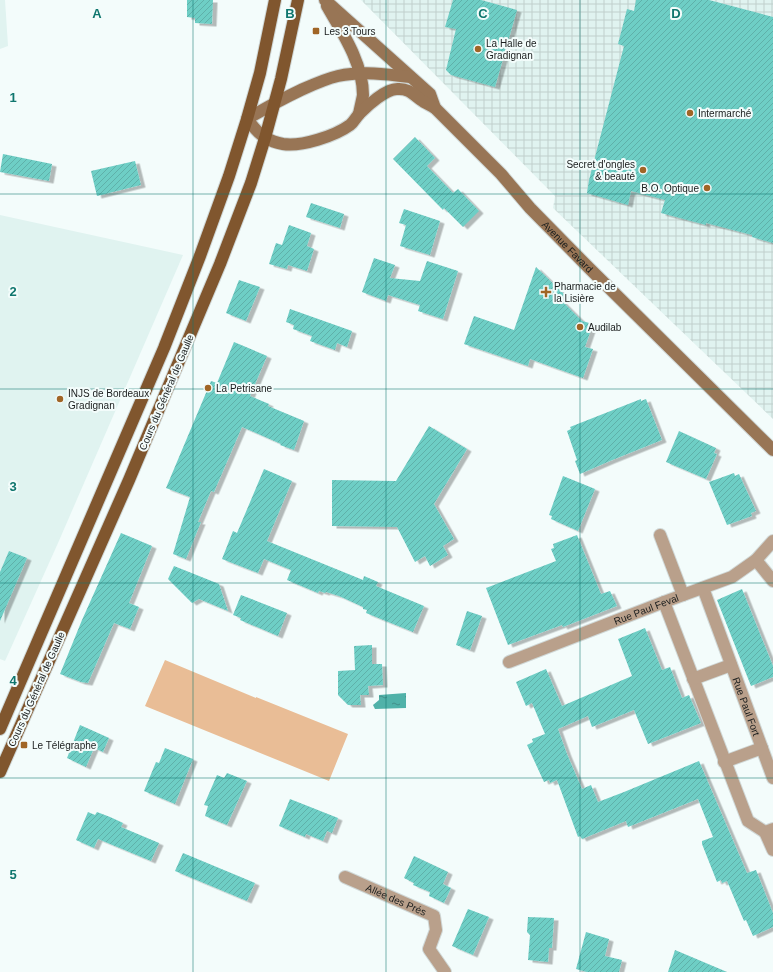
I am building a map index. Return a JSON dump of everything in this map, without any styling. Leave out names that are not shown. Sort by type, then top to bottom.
[{"type":"main road","name":"Cours du Général de Gaulle","points":[[0,729],[164,348],[200,256],[229,176],[260,73],[275,0]]},
{"type":"main road","name":"Cours du Général de Gaulle","points":[[0,772],[152,426],[220,264],[251,183],[265,138],[281,79],[298,0]]},
{"type":"main road","points":[[134,418],[152,426]]},
{"type":"street","name":"Avenue Favard","points":[[324,0],[343,33],[358,65],[363,96],[359,114]]},
{"type":"street","name":"Avenue Favard","points":[[324,0],[430,94],[434,108]]},
{"type":"street","points":[[246,119],[275,103],[320,82],[338,76],[370,73],[410,77]]},
{"type":"street","name":"Avenue Favard","points":[[246,119],[265,138],[284,144],[299,144],[334,135],[351,124],[359,114],[389,90],[396,88],[405,89],[413,93],[422,101],[434,108],[501,174],[530,208],[589,268],[773,450]]},
{"type":"street","points":[[660,535],[683,595]]},
{"type":"street","name":"Rue Paul Feval","points":[[509,662],[732,577],[756,560],[773,541]]},
{"type":"street","points":[[756,560],[773,581]]},
{"type":"street","name":"Rue Paul Fort","points":[[703,588],[773,778]]},
{"type":"street","points":[[664,602],[724,762],[748,820],[769,830],[773,850]]},
{"type":"street","name":"Rue Paul Fort","points":[[693,679],[731,665]]},
{"type":"street","name":"Rue Paul Fort","points":[[724,762],[762,748]]},
{"type":"street","name":"Allée des Prés","points":[[345,878],[434,916],[436,930],[429,949],[445,972]]},
{"type":"shaded area","points":[[0,0],[5,0],[8,46],[0,49]]},
{"type":"shaded area","points":[[361,0],[773,0],[773,419],[553,208],[555,196]]},
{"type":"shaded area","name":"INJS de Bordeaux Gradignan","points":[[0,215],[183,255],[5,661],[0,659]]},
{"type":"shaded area","points":[[165,660],[348,734],[329,781],[145,706]]},
{"type":"water","points":[[406,693],[406,708],[375,709],[373,705],[379,700],[379,695]]},
{"type":"building","points":[[187,0],[213,0],[212,24],[195,23],[195,18],[187,17]]},
{"type":"building","name":"La Halle de Gradignan","points":[[453,0],[481,0],[517,10],[495,87],[451,75],[446,70],[456,29],[445,27]]},
{"type":"building","name":"Intermarché","points":[[636,0],[709,0],[773,17],[773,243],[752,237],[752,235],[661,213],[665,200],[631,191],[628,205],[587,193],[589,180],[624,46],[618,44],[627,9],[634,11]]},
{"type":"building","points":[[415,137],[435,158],[427,166],[453,193],[458,189],[479,211],[463,227],[444,208],[443,210],[393,159]]},
{"type":"building","points":[[3,154],[52,164],[49,181],[0,172]]},
{"type":"building","points":[[135,161],[141,185],[97,196],[91,171]]},
{"type":"building","points":[[311,203],[344,214],[340,228],[306,217]]},
{"type":"building","points":[[404,209],[440,221],[430,255],[400,246],[406,225],[399,223]]},
{"type":"building","points":[[289,225],[311,233],[307,246],[314,249],[307,271],[288,265],[287,269],[269,264],[276,243],[282,245]]},
{"type":"building","points":[[374,258],[395,265],[390,278],[420,281],[427,261],[458,271],[443,319],[418,311],[420,305],[388,295],[386,301],[362,292]]},
{"type":"building","points":[[536,267],[564,294],[562,301],[582,321],[593,324],[585,347],[593,349],[583,378],[530,359],[528,366],[464,344],[474,316],[514,330]]},
{"type":"building","points":[[239,280],[260,287],[246,321],[226,313]]},
{"type":"building","points":[[290,309],[352,331],[347,347],[337,343],[335,350],[310,341],[312,336],[293,329],[294,325],[286,322]]},
{"type":"building","points":[[234,342],[267,356],[250,396],[269,404],[268,406],[304,421],[294,450],[242,427],[214,492],[211,491],[198,522],[201,522],[186,559],[173,554],[190,497],[166,488],[211,381],[217,383]]},
{"type":"building","points":[[641,399],[641,401],[646,399],[662,440],[580,474],[567,431],[571,429],[570,427]]},
{"type":"building","points":[[429,426],[467,449],[434,504],[454,539],[443,546],[448,555],[430,566],[425,556],[415,562],[397,527],[332,526],[332,480],[396,481]]},
{"type":"building","points":[[679,431],[716,448],[714,453],[717,454],[706,479],[666,462]]},
{"type":"building","points":[[264,469],[292,481],[267,541],[363,580],[364,576],[378,582],[376,586],[424,606],[413,632],[366,613],[367,610],[363,609],[363,607],[339,596],[319,591],[318,593],[287,580],[291,570],[264,559],[258,573],[222,559],[233,531],[237,533]]},
{"type":"building","points":[[734,473],[735,476],[739,474],[756,511],[751,513],[752,516],[727,525],[709,482]]},
{"type":"building","points":[[563,476],[595,489],[578,531],[551,519],[552,516],[549,515]]},
{"type":"building","points":[[121,533],[152,546],[129,603],[139,607],[130,629],[114,623],[88,683],[81,682],[60,674],[82,620]]},
{"type":"building","points":[[577,535],[601,594],[610,591],[617,606],[563,627],[562,625],[508,645],[486,588],[556,561],[551,549],[554,548],[553,544]]},
{"type":"building","points":[[9,551],[27,558],[0,621],[0,572]]},
{"type":"building","points":[[174,566],[219,584],[228,611],[199,599],[192,603],[168,579]]},
{"type":"building","points":[[742,589],[773,666],[773,677],[751,686],[717,600]]},
{"type":"building","points":[[241,595],[287,613],[278,636],[240,620],[241,618],[233,615]]},
{"type":"building","points":[[467,611],[482,616],[470,650],[456,645]]},
{"type":"building","points":[[645,628],[662,670],[670,667],[682,698],[689,695],[701,723],[648,744],[634,710],[592,727],[588,716],[558,729],[582,789],[591,785],[598,802],[699,761],[747,873],[756,870],[773,913],[773,927],[753,936],[746,920],[744,921],[727,881],[722,883],[721,880],[717,882],[702,844],[702,841],[713,837],[698,799],[628,827],[626,821],[582,839],[580,836],[578,837],[557,780],[550,783],[549,780],[544,782],[527,745],[533,742],[532,739],[545,734],[532,703],[526,706],[516,682],[546,669],[562,706],[632,676],[618,639]]},
{"type":"building","points":[[372,645],[372,664],[382,664],[383,685],[368,686],[369,695],[360,695],[361,705],[348,705],[338,695],[338,671],[355,670],[354,646]]},
{"type":"building","points":[[80,725],[109,738],[103,752],[94,748],[86,767],[67,758]]},
{"type":"building","points":[[165,748],[193,759],[175,804],[144,791],[156,762],[159,763]]},
{"type":"building","points":[[227,773],[247,781],[227,825],[205,816],[208,806],[204,805],[217,775],[224,778]]},
{"type":"building","points":[[290,799],[338,818],[332,833],[327,831],[323,841],[306,834],[305,837],[279,826]]},
{"type":"building","points":[[88,812],[95,815],[97,812],[110,817],[123,823],[121,827],[159,843],[151,861],[98,839],[94,848],[76,840]]},
{"type":"building","points":[[183,853],[255,883],[247,901],[175,871]]},
{"type":"building","points":[[414,856],[448,872],[443,884],[451,888],[444,903],[429,896],[430,892],[413,885],[414,883],[404,878]]},
{"type":"building","points":[[468,909],[489,917],[473,955],[452,946]]},
{"type":"building","points":[[528,917],[554,918],[552,948],[549,948],[548,962],[528,960],[530,935],[527,932]]},
{"type":"building","points":[[586,932],[609,939],[605,956],[622,960],[619,972],[587,972],[576,969]]},
{"type":"building","points":[[675,950],[727,972],[668,972]]},
{"type":"place","name":"Les 3 Tours","points":[[316,31]]},
{"type":"place","name":"La Halle de Gradignan","points":[[478,49]]},
{"type":"place","name":"Intermarché","points":[[690,113]]},
{"type":"place","name":"Secret d'ongles & beauté","points":[[643,170]]},
{"type":"place","name":"B.O. Optique","points":[[707,188]]},
{"type":"place","name":"Pharmacie de la Lisière","points":[[546,292]]},
{"type":"place","name":"Audilab","points":[[580,327]]},
{"type":"place","name":"La Petrisane","points":[[208,388]]},
{"type":"place","name":"INJS de Bordeaux Gradignan","points":[[60,399]]},
{"type":"place","name":"Le Télégraphe","points":[[24,745]]}]
